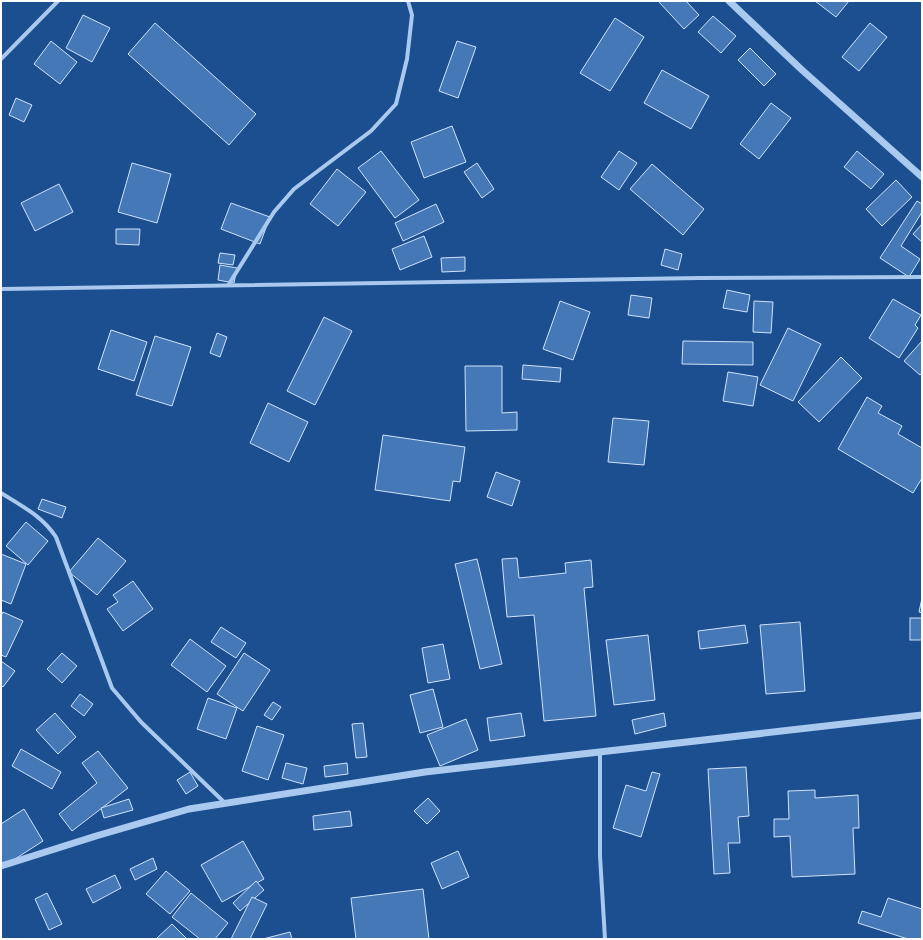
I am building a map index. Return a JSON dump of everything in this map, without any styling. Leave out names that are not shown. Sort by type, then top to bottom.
[{"type":"street","points":[[1,59],[58,1]]},
{"type":"street","points":[[229,284],[274,212],[294,189],[371,130],[396,104],[407,59],[412,14],[408,1]]},
{"type":"street","points":[[728,1],[802,70],[922,177]]},
{"type":"street","points":[[1,289],[229,284],[922,277]]},
{"type":"street","points":[[1,493],[34,513],[48,525],[56,537],[112,688],[141,722],[226,804]]},
{"type":"street","points":[[1,866],[182,811],[426,772],[922,716]]},
{"type":"street","points":[[600,752],[600,856],[605,939]]},
{"type":"building","points":[[658,1],[686,1],[699,15],[684,29]]},
{"type":"building","points":[[815,1],[849,1],[836,17]]},
{"type":"building","points":[[83,15],[110,28],[92,62],[66,48]]},
{"type":"building","points":[[713,16],[736,36],[721,53],[698,32]]},
{"type":"building","points":[[615,18],[644,37],[610,91],[580,73]]},
{"type":"building","points":[[155,23],[256,114],[229,145],[128,54]]},
{"type":"building","points":[[870,23],[887,37],[859,71],[842,57]]},
{"type":"building","points":[[51,41],[77,62],[60,84],[34,64]]},
{"type":"building","points":[[457,41],[476,47],[458,98],[439,91]]},
{"type":"building","points":[[750,48],[776,74],[764,86],[738,60]]},
{"type":"building","points":[[662,70],[709,96],[691,129],[644,103]]},
{"type":"building","points":[[16,98],[32,105],[24,122],[9,115]]},
{"type":"building","points":[[771,103],[791,118],[759,159],[740,144]]},
{"type":"building","points":[[452,126],[466,162],[424,178],[411,142]]},
{"type":"building","points":[[381,151],[419,200],[395,218],[358,168]]},
{"type":"building","points":[[619,151],[637,163],[619,190],[601,177]]},
{"type":"building","points":[[857,151],[884,174],[871,189],[844,167]]},
{"type":"building","points":[[132,163],[171,174],[157,223],[118,212]]},
{"type":"building","points":[[477,163],[494,189],[482,198],[464,172]]},
{"type":"building","points":[[652,164],[704,209],[683,235],[630,189]]},
{"type":"building","points":[[337,169],[366,192],[338,226],[310,204]]},
{"type":"building","points":[[896,180],[912,197],[882,226],[866,209]]},
{"type":"building","points":[[59,184],[73,212],[35,231],[21,203]]},
{"type":"building","points":[[917,201],[922,204],[922,212],[901,246],[920,259],[909,277],[880,258]]},
{"type":"building","points":[[231,203],[270,217],[260,244],[221,229]]},
{"type":"building","points":[[436,204],[444,222],[403,241],[395,223]]},
{"type":"building","points":[[922,224],[922,242],[913,234]]},
{"type":"building","points":[[116,229],[140,229],[139,245],[116,244]]},
{"type":"building","points":[[424,236],[432,257],[400,270],[392,249]]},
{"type":"building","points":[[665,249],[682,254],[678,270],[661,265]]},
{"type":"building","points":[[220,253],[235,255],[233,265],[218,263]]},
{"type":"building","points":[[465,257],[465,271],[442,272],[441,258]]},
{"type":"building","points":[[220,265],[237,268],[234,283],[218,280]]},
{"type":"building","points":[[727,290],[750,295],[747,312],[723,308]]},
{"type":"building","points":[[631,295],[652,298],[649,318],[628,315]]},
{"type":"building","points":[[893,299],[921,315],[915,325],[918,328],[899,358],[869,338]]},
{"type":"building","points":[[560,301],[590,312],[573,360],[543,349]]},
{"type":"building","points":[[754,301],[773,302],[771,333],[753,332]]},
{"type":"building","points":[[324,317],[352,331],[315,405],[287,391]]},
{"type":"building","points":[[788,328],[821,344],[793,401],[760,385]]},
{"type":"building","points":[[111,330],[147,342],[134,381],[98,369]]},
{"type":"building","points":[[217,333],[227,337],[220,357],[210,353]]},
{"type":"building","points":[[155,336],[191,347],[172,406],[136,395]]},
{"type":"building","points":[[683,341],[753,342],[753,365],[682,364]]},
{"type":"building","points":[[922,341],[922,373],[920,375],[904,361]]},
{"type":"building","points":[[841,357],[862,378],[819,422],[798,402]]},
{"type":"building","points":[[523,365],[561,368],[560,382],[522,379]]},
{"type":"building","points":[[465,366],[502,366],[502,413],[517,412],[517,430],[466,431]]},
{"type":"building","points":[[728,372],[758,377],[753,406],[723,401]]},
{"type":"building","points":[[867,397],[882,406],[878,413],[902,426],[898,434],[922,448],[922,478],[913,493],[838,449]]},
{"type":"building","points":[[268,403],[308,422],[289,462],[250,443]]},
{"type":"building","points":[[613,418],[649,421],[644,465],[608,462]]},
{"type":"building","points":[[383,435],[465,447],[460,482],[453,481],[450,501],[375,490]]},
{"type":"building","points":[[496,472],[520,481],[512,506],[487,497]]},
{"type":"building","points":[[42,499],[66,507],[62,518],[38,509]]},
{"type":"building","points":[[26,522],[48,541],[28,565],[6,546]]},
{"type":"building","points":[[98,538],[126,561],[97,595],[69,572]]},
{"type":"building","points":[[1,554],[26,564],[11,604],[1,600]]},
{"type":"building","points":[[517,558],[519,578],[566,573],[565,563],[591,560],[593,587],[584,588],[596,716],[544,721],[534,615],[507,617],[502,559]]},
{"type":"building","points":[[477,559],[502,664],[480,669],[455,564]]},
{"type":"building","points":[[133,581],[153,609],[123,631],[107,609],[118,602],[113,595]]},
{"type":"building","points":[[922,598],[922,613],[919,612]]},
{"type":"building","points":[[3,612],[23,621],[6,657],[1,655],[1,616]]},
{"type":"building","points":[[910,618],[922,618],[922,640],[910,640]]},
{"type":"building","points":[[800,622],[805,691],[766,694],[760,625]]},
{"type":"building","points":[[745,625],[748,643],[700,649],[698,631]]},
{"type":"building","points":[[221,627],[246,643],[236,658],[211,642]]},
{"type":"building","points":[[648,635],[655,700],[614,705],[606,640]]},
{"type":"building","points":[[190,639],[226,666],[207,692],[171,665]]},
{"type":"building","points":[[443,644],[450,679],[428,683],[422,648]]},
{"type":"building","points":[[62,653],[77,666],[62,683],[47,669]]},
{"type":"building","points":[[244,653],[270,670],[243,711],[217,694]]},
{"type":"building","points":[[1,661],[15,671],[3,687],[1,685]]},
{"type":"building","points":[[433,689],[443,727],[420,733],[410,695]]},
{"type":"building","points":[[80,694],[93,704],[84,716],[71,706]]},
{"type":"building","points":[[208,698],[237,708],[226,739],[197,729]]},
{"type":"building","points":[[273,702],[281,707],[272,720],[264,715]]},
{"type":"building","points":[[55,713],[76,737],[58,754],[36,730]]},
{"type":"building","points":[[521,713],[525,736],[490,741],[487,718]]},
{"type":"building","points":[[664,713],[666,726],[635,734],[632,720]]},
{"type":"building","points":[[466,719],[478,750],[440,766],[427,735]]},
{"type":"building","points":[[363,723],[367,757],[356,758],[352,724]]},
{"type":"building","points":[[257,726],[284,735],[268,780],[242,771]]},
{"type":"building","points":[[21,749],[61,772],[52,789],[12,766]]},
{"type":"building","points":[[98,751],[128,788],[72,831],[59,814],[97,783],[82,763]]},
{"type":"building","points":[[286,763],[307,768],[303,784],[282,778]]},
{"type":"building","points":[[347,763],[348,774],[325,777],[324,766]]},
{"type":"building","points":[[746,767],[749,816],[738,817],[740,843],[728,843],[730,873],[714,874],[708,769]]},
{"type":"building","points":[[190,772],[198,786],[186,794],[177,780]]},
{"type":"building","points":[[652,772],[660,774],[641,837],[613,828],[626,785],[646,791]]},
{"type":"building","points":[[815,790],[815,798],[858,795],[859,828],[853,828],[855,874],[792,877],[790,836],[774,837],[774,819],[789,819],[788,791]]},
{"type":"building","points":[[428,798],[440,811],[427,824],[414,811]]},
{"type":"building","points":[[129,799],[133,810],[104,818],[101,808]]},
{"type":"building","points":[[24,809],[43,841],[1,868],[1,824]]},
{"type":"building","points":[[350,811],[352,826],[314,830],[313,816]]},
{"type":"building","points":[[243,841],[264,879],[222,902],[201,865]]},
{"type":"building","points":[[458,851],[469,877],[442,889],[431,863]]},
{"type":"building","points":[[153,858],[157,869],[135,880],[130,869]]},
{"type":"building","points":[[166,871],[190,891],[170,914],[146,894]]},
{"type":"building","points":[[115,875],[121,888],[93,903],[86,889]]},
{"type":"building","points":[[256,881],[264,890],[240,911],[233,903]]},
{"type":"building","points":[[423,889],[429,939],[356,939],[351,898]]},
{"type":"building","points":[[47,893],[62,924],[49,930],[35,899]]},
{"type":"building","points":[[191,893],[228,923],[215,939],[200,939],[172,917]]},
{"type":"building","points":[[252,897],[267,904],[250,939],[231,939]]},
{"type":"building","points":[[888,898],[922,909],[922,939],[908,939],[858,923],[862,911],[881,917]]},
{"type":"building","points":[[172,924],[187,939],[156,939]]},
{"type":"building","points":[[290,932],[292,939],[263,939]]}]
